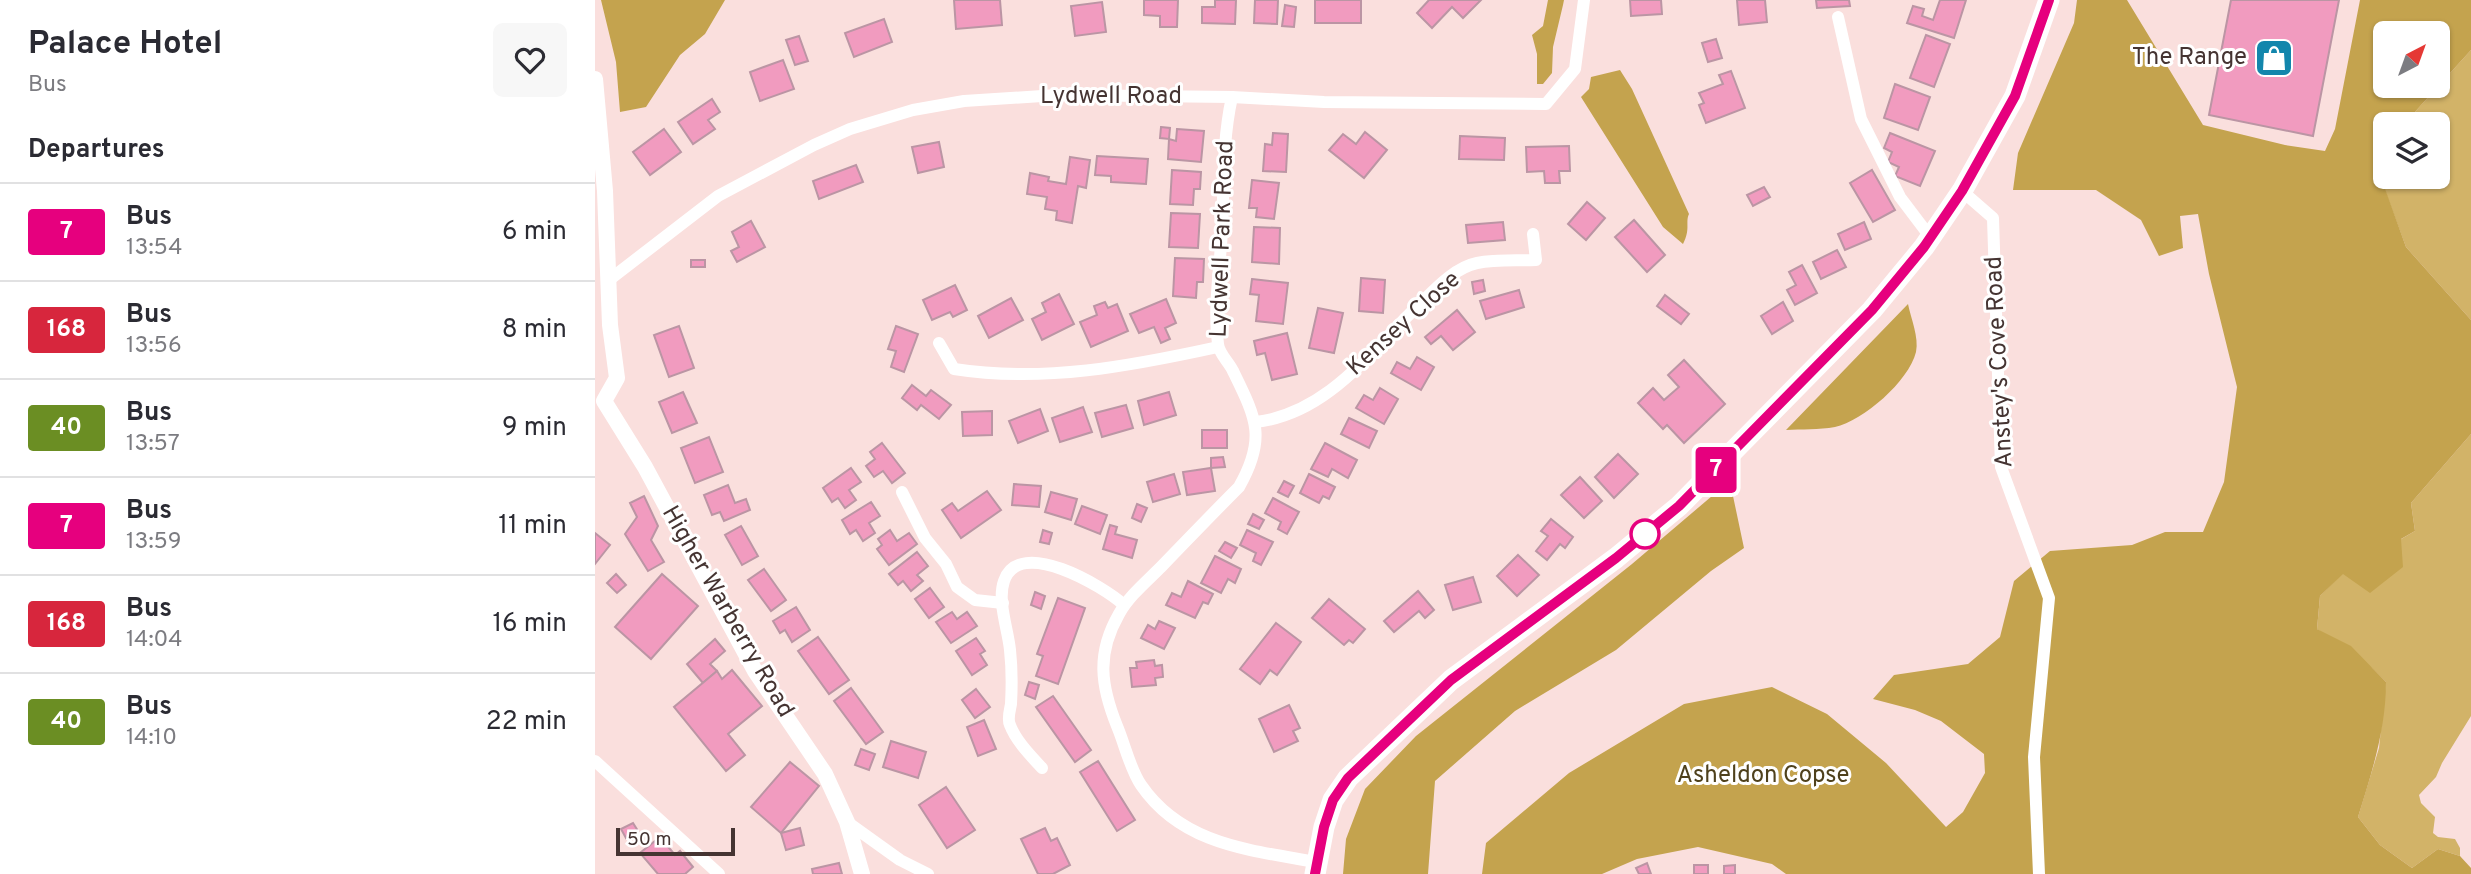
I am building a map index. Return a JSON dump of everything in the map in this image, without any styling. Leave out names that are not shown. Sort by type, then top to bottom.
[{"type":"main road","points":[[1315,868],[1333,800],[1348,778],[1451,680],[1616,558],[1679,506],[1872,310],[1931,238],[1962,191],[2015,96],[2049,0]]},
{"type":"street","name":"Lydwell Road","points":[[609,280],[718,196],[850,129],[913,110],[964,101],[1057,95],[1546,104],[1575,69],[1584,0]]},
{"type":"street","points":[[1838,17],[1861,119],[1900,197],[1931,238]]},
{"type":"street","points":[[595,79],[605,191],[610,325],[617,378],[599,400]]},
{"type":"street","name":"Lydwell Park Road","points":[[1233,97],[1226,134],[1223,173],[1218,347],[1232,369],[1256,422]]},
{"type":"street","name":"Anstey's Cove Road","points":[[1962,191],[1993,218],[2001,467],[2049,598],[2034,757],[2039,874]]},
{"type":"street","name":"Kensey Close","points":[[1256,422],[1274,420],[1306,408],[1327,393],[1362,364],[1408,314],[1456,272],[1476,263],[1536,260],[1533,234]]},
{"type":"street","points":[[939,343],[954,369],[990,375],[1115,369],[1218,347]]},
{"type":"street","name":"Higher Warberry Road","points":[[599,400],[645,467],[755,671],[825,774],[847,822],[862,874]]},
{"type":"street","points":[[1256,422],[1255,446],[1250,467],[1239,486],[1125,605],[1109,635],[1103,661],[1106,697],[1140,783],[1160,809],[1201,836],[1315,868]]},
{"type":"street","points":[[902,492],[925,538],[946,564],[957,587],[975,600],[1003,603]]},
{"type":"street","points":[[1042,768],[1025,749],[1009,723],[1012,670],[1003,603],[1003,582],[1011,568],[1037,562],[1078,575],[1125,605]]},
{"type":"street","points":[[595,761],[719,874]]},
{"type":"street","points":[[847,822],[901,860],[928,874]]},
{"type":"shaded area","points":[[2471,50],[2471,320],[2406,247],[2384,189],[2450,189],[2450,112],[2415,112],[2428,98],[2450,98],[2450,73]]},
{"type":"shaded area","points":[[2471,434],[2471,716],[2436,777],[2419,795],[2421,803],[2435,817],[2433,833],[2438,837],[2455,839],[2460,848],[2460,856],[2438,849],[2412,868],[2380,845],[2358,817],[2379,748],[2386,682],[2372,668],[2317,629],[2320,596],[2343,573],[2415,531],[2411,503]]},
{"type":"green space","points":[[601,0],[725,0],[705,34],[680,55],[646,107],[620,112],[616,62]]},
{"type":"green space","points":[[1548,0],[1564,0],[1553,47],[1552,73],[1543,84],[1537,84],[1537,54],[1532,35],[1543,26]]},
{"type":"green space","name":"Asheldon Copse","points":[[2077,0],[2127,0],[2203,125],[2285,145],[2325,151],[2335,129],[2360,0],[2471,0],[2471,50],[2450,73],[2450,21],[2373,21],[2373,98],[2428,98],[2415,112],[2373,112],[2373,189],[2385,189],[2406,247],[2471,320],[2471,434],[2411,503],[2415,531],[2401,539],[2403,567],[2370,593],[2343,574],[2320,596],[2317,629],[2351,646],[2386,682],[2381,734],[2358,817],[2380,845],[2412,868],[2438,849],[2460,856],[2471,868],[2471,874],[1786,874],[1772,864],[1698,847],[1637,859],[1602,874],[1482,874],[1486,843],[1569,773],[1684,704],[1772,687],[1827,714],[1886,763],[1946,827],[1963,812],[1985,773],[1984,754],[1941,721],[1915,710],[1873,699],[1894,675],[1968,664],[2000,637],[2014,581],[2050,551],[2132,545],[2165,532],[2203,532],[2224,482],[2237,387],[2209,274],[2198,214],[2180,216],[2183,248],[2159,256],[2141,220],[2096,190],[2013,190],[2018,153],[2074,23]]},
{"type":"green space","points":[[1620,70],[1632,89],[1689,214],[1683,244],[1663,227],[1581,97],[1589,89],[1591,77]]},
{"type":"green space","points":[[1908,304],[1917,346],[1912,363],[1895,387],[1871,408],[1846,423],[1829,428],[1786,430]]},
{"type":"green space","points":[[1712,496],[1733,496],[1744,548],[1711,571],[1616,650],[1515,711],[1435,781],[1428,874],[1343,874],[1346,839],[1365,789],[1416,736],[1632,564]]},
{"type":"building","points":[[954,0],[1000,0],[1002,25],[956,29]]},
{"type":"building","points":[[1144,0],[1178,0],[1177,27],[1160,27],[1160,16],[1144,15]]},
{"type":"building","points":[[1215,0],[1236,0],[1235,24],[1202,23],[1202,7],[1215,7]]},
{"type":"building","points":[[1255,0],[1278,0],[1277,24],[1254,23]]},
{"type":"building","points":[[1315,0],[1361,0],[1361,23],[1315,23]]},
{"type":"building","points":[[1429,0],[1481,0],[1463,18],[1452,7],[1432,28],[1417,13]]},
{"type":"building","points":[[1630,0],[1661,0],[1662,14],[1631,16]]},
{"type":"building","points":[[1737,0],[1765,0],[1767,22],[1739,25]]},
{"type":"building","points":[[1816,0],[1849,0],[1850,6],[1817,8]]},
{"type":"building","points":[[1940,0],[1966,0],[1954,38],[1907,23],[1913,6],[1924,9],[1922,16],[1933,20]]},
{"type":"building","name":"The Range","points":[[2231,0],[2339,0],[2313,136],[2209,115]]},
{"type":"building","points":[[1102,2],[1106,32],[1075,36],[1071,6]]},
{"type":"building","points":[[1285,5],[1296,7],[1294,27],[1282,26]]},
{"type":"building","points":[[884,19],[892,42],[854,57],[845,33]]},
{"type":"building","points":[[1926,35],[1950,44],[1934,87],[1910,78]]},
{"type":"building","points":[[799,36],[808,61],[795,65],[786,40]]},
{"type":"building","points":[[1716,39],[1722,58],[1708,62],[1702,43]]},
{"type":"building","points":[[783,60],[794,89],[760,101],[750,72]]},
{"type":"building","points":[[1731,71],[1745,108],[1706,123],[1699,105],[1704,103],[1699,93],[1723,84],[1719,75]]},
{"type":"building","points":[[1895,84],[1930,97],[1918,130],[1884,118]]},
{"type":"building","points":[[712,99],[720,112],[708,120],[715,129],[693,144],[678,122]]},
{"type":"building","points":[[1161,127],[1170,128],[1169,139],[1160,138]]},
{"type":"building","points":[[664,129],[681,152],[650,175],[633,152]]},
{"type":"building","points":[[1177,129],[1204,131],[1201,162],[1168,159],[1169,139],[1176,141]]},
{"type":"building","points":[[1365,132],[1387,150],[1364,178],[1329,150],[1343,134],[1356,144]]},
{"type":"building","points":[[1273,133],[1288,134],[1286,172],[1263,171],[1265,144],[1272,145]]},
{"type":"building","points":[[1890,133],[1935,151],[1920,186],[1895,176],[1899,167],[1888,162],[1892,152],[1884,148]]},
{"type":"building","points":[[1460,136],[1505,138],[1504,160],[1459,159]]},
{"type":"building","points":[[939,142],[944,167],[918,173],[912,147]]},
{"type":"building","points":[[1569,146],[1570,171],[1559,171],[1560,183],[1545,183],[1544,171],[1527,172],[1526,147]]},
{"type":"building","points":[[1097,156],[1148,159],[1146,184],[1111,182],[1111,176],[1095,175]]},
{"type":"building","points":[[1070,157],[1090,160],[1086,188],[1078,186],[1072,223],[1056,220],[1057,211],[1045,209],[1047,197],[1027,194],[1030,173],[1049,177],[1048,181],[1066,184]]},
{"type":"building","points":[[856,165],[863,182],[819,199],[813,181]]},
{"type":"building","points":[[1172,170],[1201,172],[1200,189],[1194,189],[1193,205],[1170,204]]},
{"type":"building","points":[[1872,170],[1895,210],[1873,222],[1850,183]]},
{"type":"building","points":[[1252,180],[1279,183],[1274,219],[1256,217],[1257,208],[1249,208]]},
{"type":"building","points":[[1764,187],[1770,197],[1753,206],[1747,195]]},
{"type":"building","points":[[1587,202],[1605,218],[1586,240],[1568,224]]},
{"type":"building","points":[[1171,213],[1200,214],[1198,248],[1169,247]]},
{"type":"building","points":[[1634,220],[1665,255],[1647,272],[1615,237]]},
{"type":"building","points":[[751,221],[765,247],[737,262],[731,251],[739,247],[732,232]]},
{"type":"building","points":[[1503,222],[1505,240],[1468,243],[1466,225]]},
{"type":"building","points":[[1864,222],[1871,239],[1845,250],[1838,234]]},
{"type":"building","points":[[1254,227],[1280,228],[1279,264],[1252,262]]},
{"type":"building","points":[[1837,250],[1846,267],[1821,279],[1813,262]]},
{"type":"building","points":[[1175,258],[1204,259],[1203,282],[1197,282],[1196,298],[1173,296]]},
{"type":"building","points":[[691,260],[705,260],[705,267],[691,267]]},
{"type":"building","points":[[1802,265],[1817,293],[1795,305],[1787,290],[1796,285],[1789,272]]},
{"type":"building","points":[[1361,278],[1385,280],[1383,313],[1359,311]]},
{"type":"building","points":[[1252,279],[1288,283],[1283,324],[1256,321],[1259,295],[1250,294]]},
{"type":"building","points":[[1483,280],[1485,291],[1474,294],[1472,282]]},
{"type":"building","points":[[955,285],[967,310],[953,317],[950,312],[932,320],[923,300]]},
{"type":"building","points":[[1519,290],[1524,307],[1486,319],[1480,301]]},
{"type":"building","points":[[1059,294],[1074,324],[1042,340],[1032,319],[1046,312],[1042,303]]},
{"type":"building","points":[[1665,295],[1689,314],[1681,324],[1657,306]]},
{"type":"building","points":[[1011,298],[1023,320],[989,338],[978,316]]},
{"type":"building","points":[[1166,299],[1176,323],[1165,328],[1170,339],[1161,343],[1154,327],[1139,333],[1130,314]]},
{"type":"building","points":[[1105,302],[1108,308],[1117,304],[1128,331],[1091,347],[1080,322],[1097,315],[1094,306]]},
{"type":"building","points":[[1783,302],[1793,321],[1772,334],[1761,316]]},
{"type":"building","points":[[1318,308],[1343,313],[1334,353],[1309,348]]},
{"type":"building","points":[[1457,310],[1475,332],[1453,350],[1441,336],[1431,344],[1425,337]]},
{"type":"building","points":[[679,326],[694,368],[669,377],[654,335]]},
{"type":"building","points":[[896,326],[918,334],[904,372],[891,367],[896,351],[888,349]]},
{"type":"building","points":[[1287,333],[1297,374],[1272,380],[1265,353],[1257,355],[1254,341]]},
{"type":"building","points":[[1417,357],[1434,367],[1421,390],[1391,373],[1397,362],[1410,369]]},
{"type":"building","points":[[1684,360],[1725,404],[1684,443],[1667,425],[1663,429],[1638,403],[1653,388],[1664,400],[1679,387],[1668,375]]},
{"type":"building","points":[[912,385],[926,396],[931,390],[951,405],[939,419],[921,405],[917,410],[902,398]]},
{"type":"building","points":[[1380,388],[1398,399],[1384,424],[1356,408],[1364,395],[1373,400]]},
{"type":"building","points":[[683,392],[697,423],[672,433],[659,402]]},
{"type":"building","points":[[1169,392],[1176,415],[1144,425],[1138,401]]},
{"type":"building","points":[[1126,405],[1133,428],[1102,437],[1095,413]]},
{"type":"building","points":[[1083,407],[1092,432],[1060,442],[1052,418]]},
{"type":"building","points":[[1040,409],[1048,431],[1018,443],[1009,421]]},
{"type":"building","points":[[992,411],[992,435],[963,436],[962,412]]},
{"type":"building","points":[[1349,418],[1377,431],[1369,448],[1341,434]]},
{"type":"building","points":[[1202,430],[1227,430],[1227,448],[1202,448]]},
{"type":"building","points":[[709,437],[723,472],[695,483],[681,448]]},
{"type":"building","points":[[882,443],[905,473],[892,483],[883,471],[874,477],[866,466],[875,459],[870,452]]},
{"type":"building","points":[[1325,443],[1357,460],[1348,478],[1332,469],[1328,477],[1311,469]]},
{"type":"building","points":[[1618,454],[1638,474],[1614,498],[1595,477]]},
{"type":"building","points":[[1223,457],[1225,467],[1211,468],[1211,458]]},
{"type":"building","points":[[851,468],[861,482],[849,490],[856,500],[845,508],[838,498],[832,502],[823,488]]},
{"type":"building","points":[[1211,468],[1215,491],[1187,495],[1183,472]]},
{"type":"building","points":[[1174,474],[1180,494],[1153,502],[1147,482]]},
{"type":"building","points":[[1309,474],[1335,487],[1329,499],[1323,496],[1319,503],[1300,493]]},
{"type":"building","points":[[1580,477],[1602,501],[1584,518],[1561,495]]},
{"type":"building","points":[[1284,481],[1294,486],[1288,497],[1278,492]]},
{"type":"building","points":[[1014,484],[1041,486],[1039,507],[1012,505]]},
{"type":"building","points":[[728,485],[735,503],[746,499],[750,510],[724,521],[720,512],[712,515],[704,495]]},
{"type":"building","points":[[987,491],[1001,510],[961,538],[942,510],[952,503],[958,511]]},
{"type":"building","points":[[1051,492],[1077,499],[1071,520],[1045,512]]},
{"type":"building","points":[[644,496],[658,526],[651,540],[664,562],[648,571],[625,534],[637,517],[630,503]]},
{"type":"building","points":[[1273,498],[1299,512],[1287,534],[1278,529],[1281,522],[1265,513]]},
{"type":"building","points":[[871,502],[880,516],[869,523],[875,533],[863,541],[856,530],[850,534],[842,520]]},
{"type":"building","points":[[1137,504],[1147,508],[1141,522],[1132,518]]},
{"type":"building","points":[[1082,506],[1107,515],[1100,534],[1075,524]]},
{"type":"building","points":[[1253,514],[1264,520],[1259,529],[1248,524]]},
{"type":"building","points":[[1551,519],[1573,537],[1565,548],[1560,544],[1547,560],[1536,551],[1548,536],[1541,531]]},
{"type":"building","points":[[1110,525],[1117,527],[1115,534],[1137,540],[1132,558],[1103,549]]},
{"type":"building","points":[[741,526],[758,556],[742,565],[725,535]]},
{"type":"building","points":[[890,530],[897,541],[909,533],[917,544],[889,565],[877,549],[882,545],[878,539]]},
{"type":"building","points":[[1043,530],[1052,533],[1049,544],[1040,542]]},
{"type":"building","points":[[1247,530],[1273,542],[1261,565],[1253,561],[1256,553],[1240,545]]},
{"type":"building","points":[[595,533],[610,545],[595,564]]},
{"type":"building","points":[[1225,542],[1237,548],[1231,558],[1219,551]]},
{"type":"building","points":[[917,552],[928,566],[917,575],[923,581],[911,591],[903,581],[898,585],[889,574]]},
{"type":"building","points":[[1518,555],[1539,575],[1517,596],[1497,576]]},
{"type":"building","points":[[1215,556],[1241,569],[1235,583],[1228,579],[1221,593],[1201,583]]},
{"type":"building","points":[[764,569],[786,600],[771,611],[748,580]]},
{"type":"building","points":[[616,574],[626,585],[617,593],[607,583]]},
{"type":"building","points":[[662,574],[698,606],[651,659],[615,627]]},
{"type":"building","points":[[1473,577],[1481,602],[1453,610],[1445,585]]},
{"type":"building","points":[[1188,581],[1213,594],[1208,604],[1203,602],[1195,618],[1166,605],[1172,593],[1181,597]]},
{"type":"building","points":[[930,588],[944,607],[929,618],[915,599]]},
{"type":"building","points":[[1418,591],[1434,610],[1425,618],[1419,611],[1394,632],[1384,621]]},
{"type":"building","points":[[1035,592],[1045,596],[1041,609],[1031,605]]},
{"type":"building","points":[[1058,598],[1085,608],[1058,684],[1036,676],[1043,656],[1037,654]]},
{"type":"building","points":[[1329,599],[1365,629],[1353,643],[1349,640],[1344,645],[1312,618]]},
{"type":"building","points":[[796,607],[810,630],[792,642],[785,630],[780,633],[773,621]]},
{"type":"building","points":[[952,612],[957,619],[967,612],[977,626],[951,643],[936,622]]},
{"type":"building","points":[[1159,621],[1175,628],[1164,649],[1141,638],[1148,625],[1155,629]]},
{"type":"building","points":[[1276,623],[1301,642],[1277,675],[1270,670],[1260,684],[1240,669]]},
{"type":"building","points":[[818,637],[849,680],[829,694],[798,651]]},
{"type":"building","points":[[976,638],[985,651],[980,654],[987,665],[972,675],[956,651]]},
{"type":"building","points":[[715,639],[725,651],[710,664],[717,671],[703,683],[687,664]]},
{"type":"building","points":[[1154,660],[1155,666],[1162,665],[1163,677],[1155,678],[1156,685],[1132,687],[1130,668],[1137,668],[1136,662]]},
{"type":"building","points":[[732,670],[762,706],[728,734],[745,755],[726,771],[674,707],[717,671],[722,679]]},
{"type":"building","points":[[1029,682],[1039,685],[1035,699],[1025,695]]},
{"type":"building","points":[[851,688],[883,732],[866,744],[834,701]]},
{"type":"building","points":[[976,689],[990,707],[975,718],[962,700]]},
{"type":"building","points":[[1053,696],[1091,750],[1075,762],[1036,707]]},
{"type":"building","points":[[1289,705],[1300,728],[1293,731],[1298,741],[1274,752],[1259,719]]},
{"type":"building","points":[[984,720],[996,749],[978,756],[967,727]]},
{"type":"building","points":[[891,741],[926,752],[918,778],[883,767]]},
{"type":"building","points":[[861,749],[875,754],[869,770],[855,765]]},
{"type":"building","points":[[1098,761],[1135,820],[1117,831],[1080,772]]},
{"type":"building","points":[[790,762],[819,786],[781,833],[751,807]]},
{"type":"building","points":[[946,787],[975,830],[947,848],[919,805]]},
{"type":"building","points":[[633,823],[638,831],[626,838],[621,829]]},
{"type":"building","points":[[800,828],[804,845],[786,850],[781,833]]},
{"type":"building","points":[[1045,828],[1051,841],[1057,838],[1070,865],[1053,874],[1038,874],[1021,839]]},
{"type":"building","points":[[660,837],[675,855],[680,851],[693,867],[685,874],[658,874],[640,853]]},
{"type":"building","points":[[839,863],[842,874],[813,874],[812,869]]},
{"type":"building","points":[[1647,863],[1651,874],[1639,874],[1636,868]]},
{"type":"building","points":[[1694,865],[1708,865],[1708,874],[1694,874]]},
{"type":"building","points":[[1735,865],[1735,874],[1724,874],[1724,866]]},
{"type":"bus line","name":"7","points":[[1315,874],[1324,827],[1333,800],[1348,778],[1451,680],[1616,558],[1679,506],[1872,310],[1924,247],[1962,191],[2000,125],[2015,96],[2049,0]]},
{"type":"place","name":"The Range","points":[[2274,58]]}]
